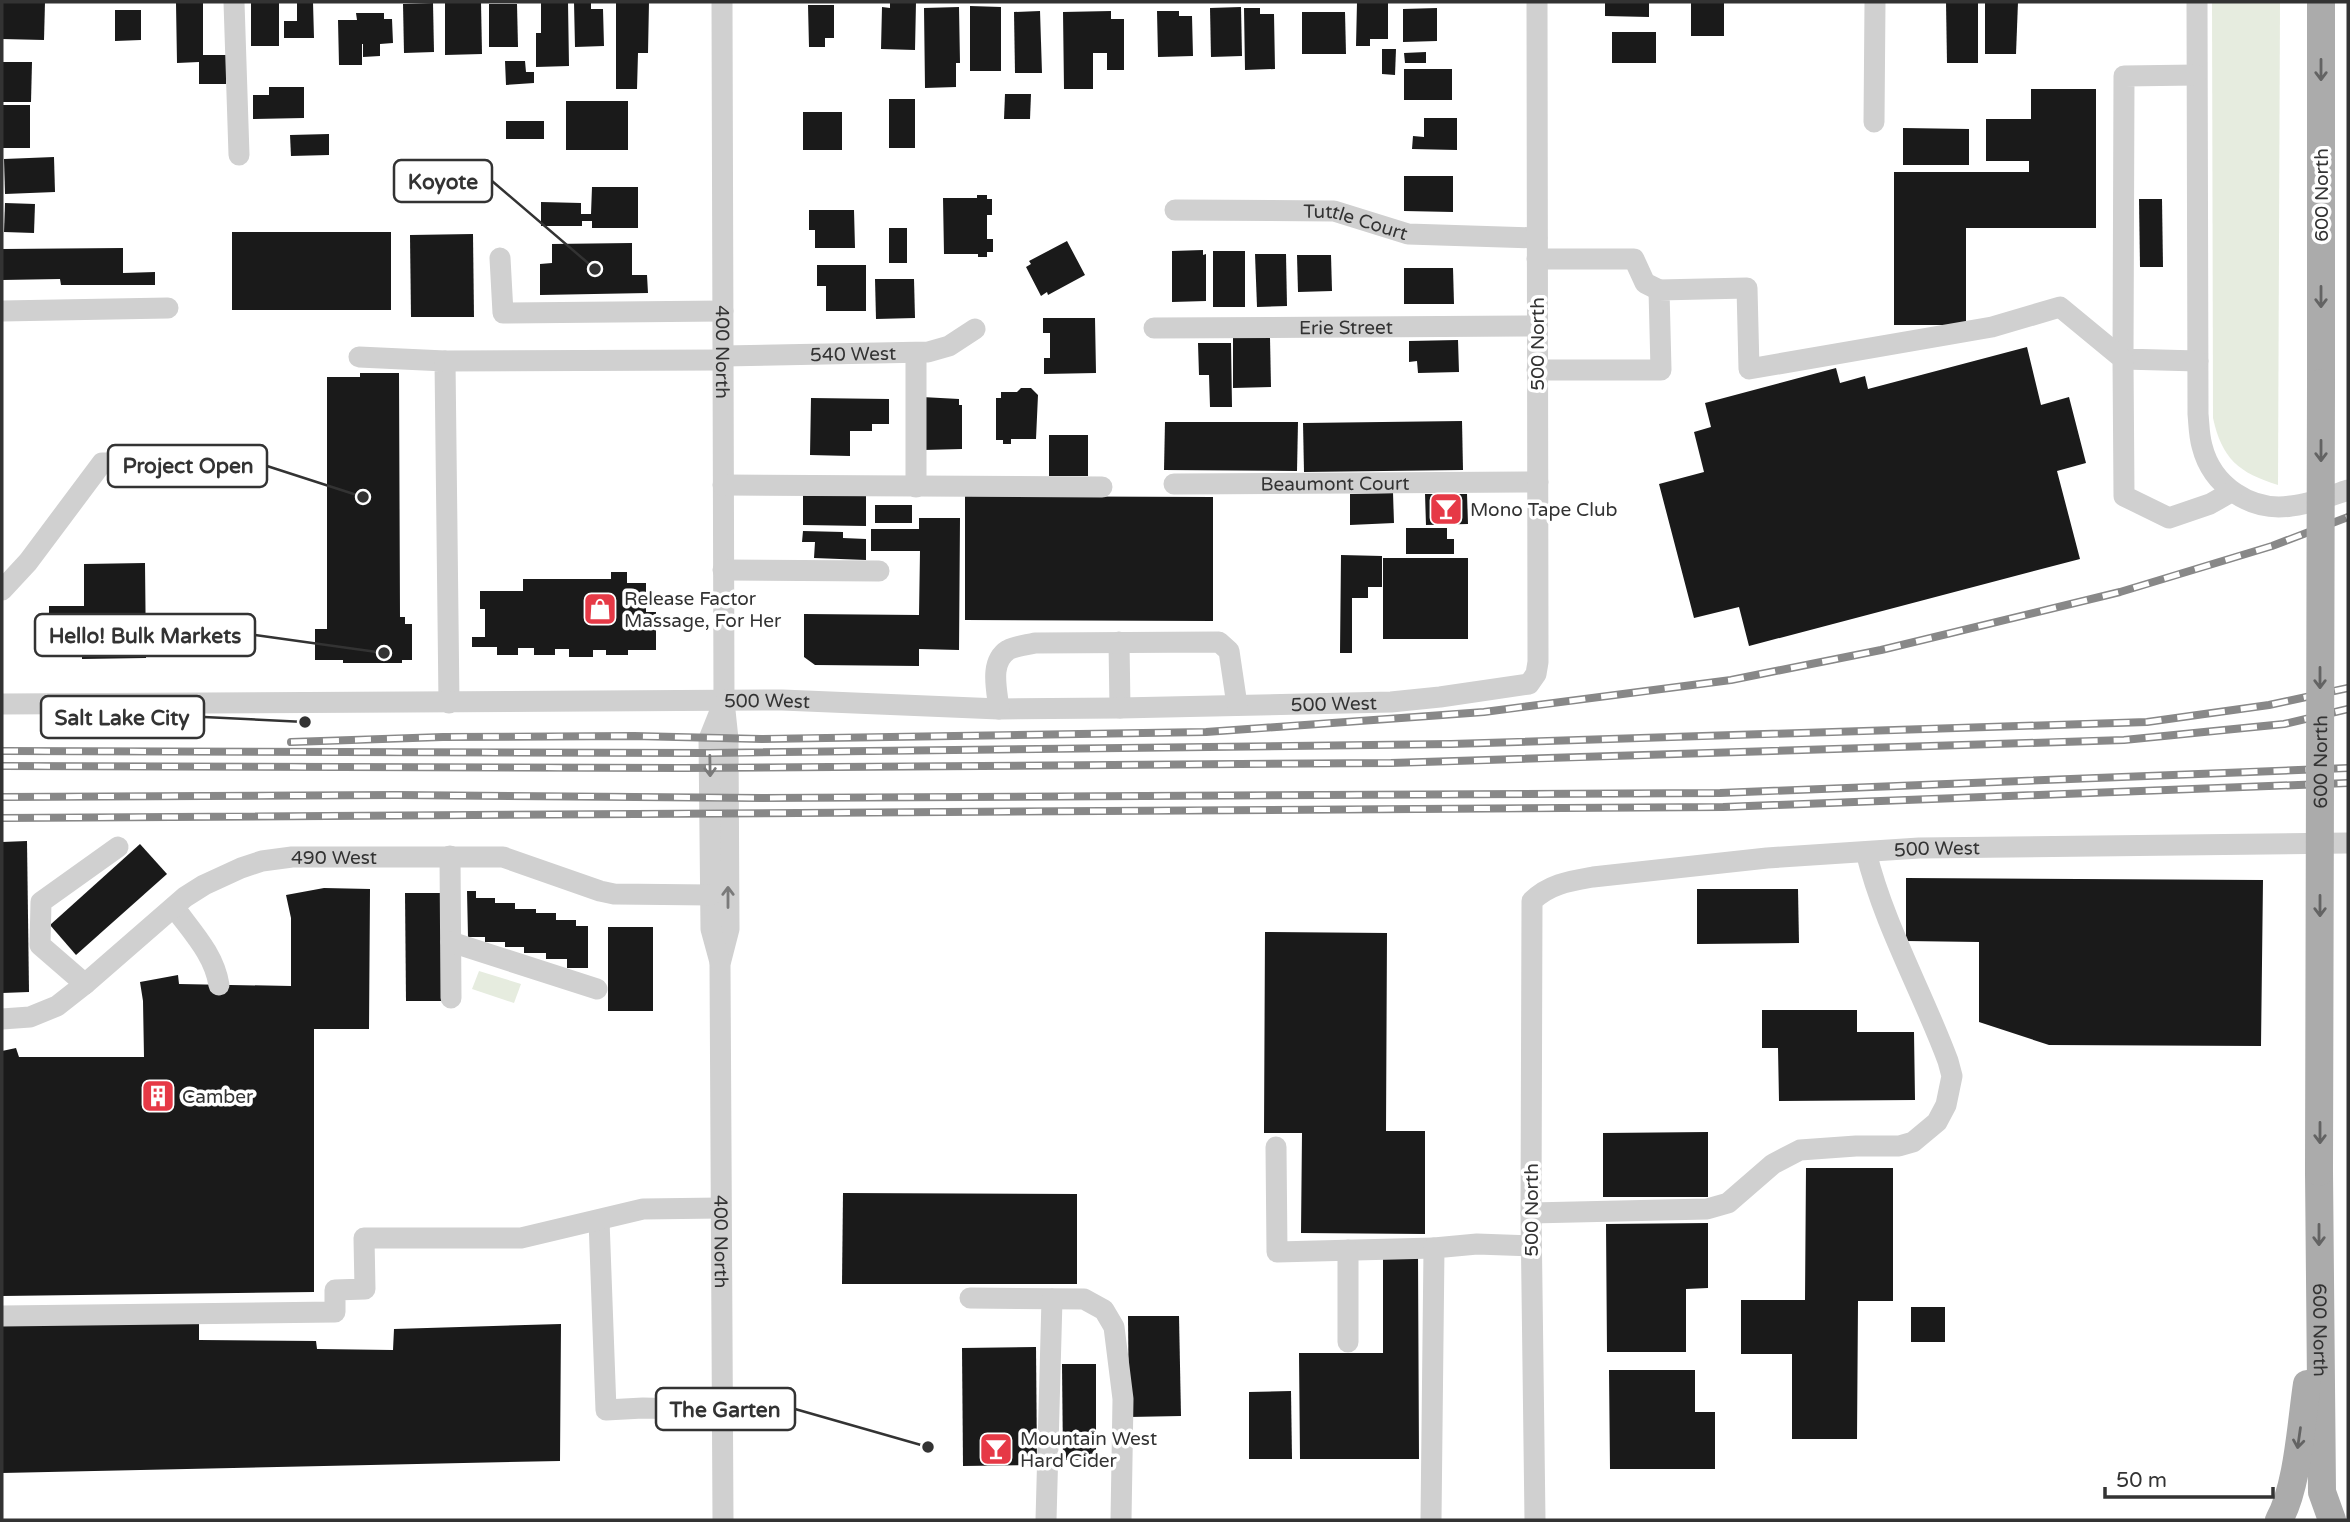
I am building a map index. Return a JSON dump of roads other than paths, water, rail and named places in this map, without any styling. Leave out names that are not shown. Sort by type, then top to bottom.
[{"type":"main road","name":"600 North","points":[[2321,2],[2319,1298],[2322,1492],[2332,1520]]},
{"type":"main road","points":[[2279,1520],[2287,1500],[2296,1459],[2319,1298]]},
{"type":"street","points":[[234,2],[239,155]]},
{"type":"street","name":"400 North","points":[[722,2],[723,570],[724,701],[728,739],[729,929],[720,964],[723,1520]]},
{"type":"street","name":"500 North","points":[[1528,684],[1536,674],[1538,662],[1537,2]]},
{"type":"street","points":[[1874,122],[1875,2]]},
{"type":"street","points":[[2197,2],[2198,414],[2202,446],[2214,473],[2231,492],[2252,503],[2289,507],[2348,490]]},
{"type":"street","points":[[2196,75],[2124,76],[2124,496],[2169,518],[2210,504],[2231,492]]},
{"type":"street","name":"Tuttle Court","points":[[1175,210],[1334,211],[1408,234],[1537,237]]},
{"type":"street","points":[[500,258],[503,313],[723,311]]},
{"type":"street","points":[[1537,260],[1634,259],[1644,283],[1659,290],[1747,288],[1749,369],[1992,327],[2060,307],[2123,359],[2198,361]]},
{"type":"street","points":[[1538,370],[1661,370],[1659,290]]},
{"type":"street","points":[[2,311],[168,307]]},
{"type":"street","name":"Erie Street","points":[[1154,328],[1538,326]]},
{"type":"street","name":"540 West","points":[[359,357],[445,361],[916,354],[940,350],[975,329]]},
{"type":"street","points":[[916,354],[916,487]]},
{"type":"street","points":[[445,361],[449,703]]},
{"type":"street","points":[[2,590],[28,562],[102,463],[254,463]]},
{"type":"street","name":"Beaumont Court","points":[[1174,484],[1538,482]]},
{"type":"street","points":[[723,485],[1102,487]]},
{"type":"street","points":[[723,570],[879,571]]},
{"type":"street","points":[[1119,642],[1120,708]]},
{"type":"street","points":[[999,709],[996,668],[999,659],[1008,649],[1035,643],[1219,642],[1226,645],[1229,651],[1237,705]]},
{"type":"street","name":"500 West","points":[[2,704],[791,701],[999,709],[1120,708],[1391,702],[1528,684]]},
{"type":"street","name":"400 North","points":[[720,964],[711,929],[709,739],[724,701]]},
{"type":"street","name":"500 West","points":[[1532,901],[1550,887],[1593,877],[1767,858],[1919,848],[2348,843]]},
{"type":"street","points":[[85,984],[40,945],[41,902],[118,847]]},
{"type":"street","points":[[1531,1213],[1707,1209],[1728,1203],[1773,1164],[1800,1150],[1899,1146],[1913,1142],[1937,1122],[1950,1091],[1952,1076],[1892,930],[1866,852]]},
{"type":"street","points":[[450,856],[451,998]]},
{"type":"street","name":"490 West","points":[[2,1019],[30,1017],[46,1012],[85,984],[174,907],[204,885],[241,867],[262,861],[292,857],[503,857],[614,894],[711,895]]},
{"type":"street","name":"500 North","points":[[1532,901],[1531,1245],[1535,1520]]},
{"type":"street","points":[[174,907],[206,950],[216,968],[219,985]]},
{"type":"street","points":[[451,942],[597,989]]},
{"type":"street","points":[[1276,1147],[1277,1251],[1434,1248],[1477,1244],[1531,1245]]},
{"type":"street","points":[[2,1316],[335,1312],[335,1290],[365,1289],[364,1238],[521,1238],[643,1209],[720,1208]]},
{"type":"street","points":[[600,1220],[606,1410],[722,1410]]},
{"type":"street","points":[[1431,1520],[1434,1248]]},
{"type":"street","points":[[1348,1250],[1348,1342]]},
{"type":"street","points":[[970,1298],[1084,1299],[1104,1310],[1114,1327],[1123,1399],[1121,1520]]},
{"type":"street","points":[[1046,1520],[1052,1299]]},
{"type":"railway","points":[[291,742],[443,737],[634,736],[762,739],[1206,732],[1484,712],[1731,680],[1881,650],[2120,592],[2272,546],[2348,517]]},
{"type":"railway","points":[[2,751],[709,753],[1451,744],[2147,722],[2269,705],[2348,688]]},
{"type":"railway","points":[[2,766],[683,768],[1391,763],[2124,740],[2284,724],[2348,709]]},
{"type":"railway","points":[[2,797],[396,795],[762,798],[1720,793],[2348,768]]},
{"type":"railway","points":[[2,818],[1723,807],[2348,783]]},
{"type":"place","name":"Koyote","points":[[595,269]]},
{"type":"place","name":"Project Open","points":[[363,497]]},
{"type":"place","name":"Mono Tape Club","points":[[1446,509]]},
{"type":"place","name":"Release Factor Massage, For Her","points":[[600,609]]},
{"type":"place","name":"Hello! Bulk Markets","points":[[384,653]]},
{"type":"place","name":"Salt Lake City","points":[[305,722]]},
{"type":"place","name":"Camber","points":[[158,1096]]},
{"type":"place","name":"The Garten","points":[[928,1447]]},
{"type":"place","name":"Mountain West Hard Cider","points":[[996,1449]]}]
